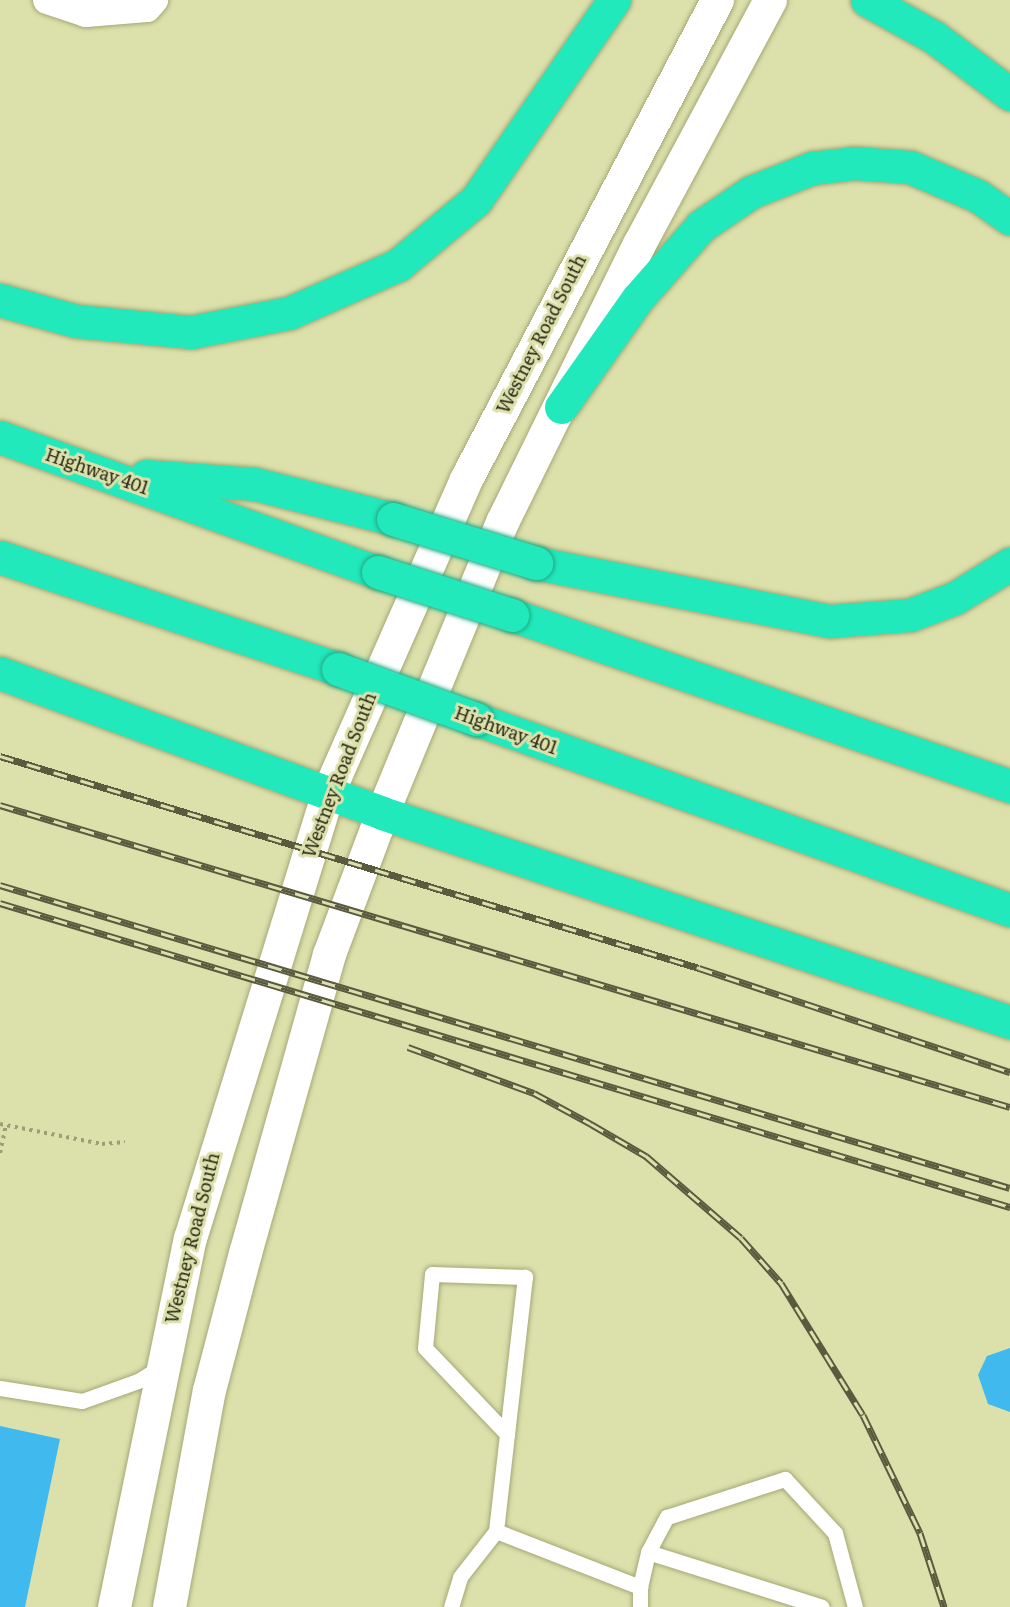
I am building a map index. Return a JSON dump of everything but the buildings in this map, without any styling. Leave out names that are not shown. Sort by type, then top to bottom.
[{"type":"highway","points":[[0,300],[76,321],[191,332],[289,313],[398,265],[476,200],[614,0]]},
{"type":"highway","points":[[867,0],[934,37],[1010,94]]},
{"type":"highway","points":[[561,407],[638,298],[701,226],[752,192],[812,168],[854,163],[910,167],[978,196],[1010,218]]},
{"type":"highway","name":"Highway 401","points":[[0,437],[378,572],[512,615],[1010,786]]},
{"type":"highway","points":[[105,473],[255,484],[393,519],[536,563],[830,621],[910,615],[955,598],[1010,564]]},
{"type":"highway","name":"Highway 401","points":[[0,557],[338,669],[1010,910]]},
{"type":"highway","points":[[0,673],[382,813],[1010,1022]]},
{"type":"main road","name":"Westney Road South","points":[[114,1607],[160,1367],[224,1118],[328,792],[466,478],[717,0]]},
{"type":"main road","points":[[169,1607],[209,1390],[329,954],[382,813],[502,522],[561,407],[639,244],[770,0]]},
{"type":"street","points":[[47,0],[86,13],[147,8],[154,0]]},
{"type":"lane","points":[[451,1607],[460,1577],[496,1531],[525,1277],[432,1274],[425,1348],[507,1434]]},
{"type":"lane","points":[[0,1388],[82,1401],[138,1382],[160,1367]]},
{"type":"lane","points":[[640,1607],[640,1587],[648,1552],[667,1517],[785,1479],[835,1533],[855,1607]]},
{"type":"lane","points":[[496,1531],[640,1587]]},
{"type":"lane","points":[[648,1552],[822,1607]]},
{"type":"path","points":[[0,1124],[102,1144],[125,1142]]},
{"type":"path","points":[[0,1153],[6,1125]]},
{"type":"railway","points":[[0,756],[699,968],[1010,1072]]},
{"type":"railway","points":[[0,805],[1010,1107]]},
{"type":"railway","points":[[0,885],[1010,1188]]},
{"type":"railway","points":[[0,903],[1010,1207]]},
{"type":"railway","points":[[408,1047],[534,1093],[591,1124],[646,1156],[741,1238],[781,1283],[863,1415],[920,1533],[944,1607]]}]
